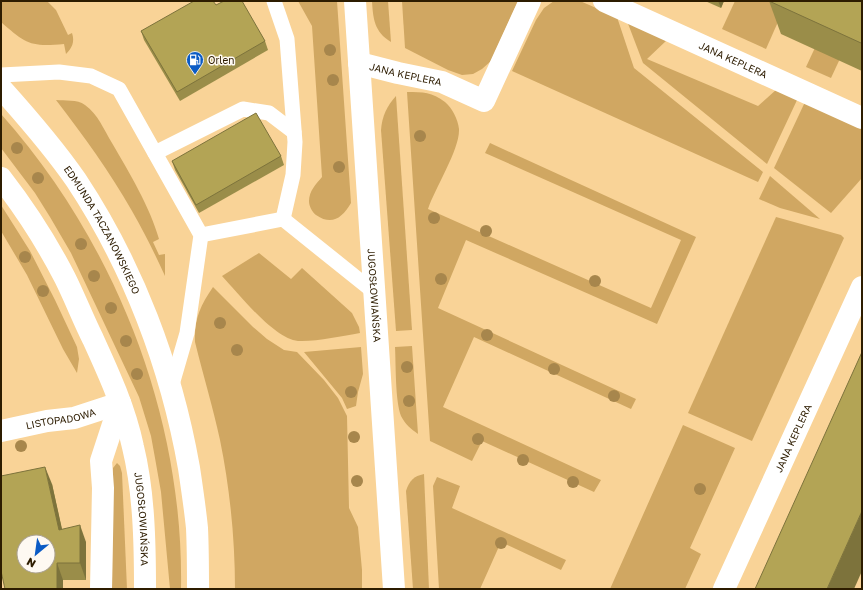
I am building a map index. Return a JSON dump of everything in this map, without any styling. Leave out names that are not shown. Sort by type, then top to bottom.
[{"type":"street","name":"JUGOSŁOWIAŃSKA","points":[[355,1],[394,589]]},
{"type":"street","name":"JANA KEPLERA","points":[[359,63],[442,82],[484,101],[530,1]]},
{"type":"street","name":"JANA KEPLERA","points":[[604,1],[862,118]]},
{"type":"street","name":"EDMUNDA TACZANOWSKIEGO","points":[[1,88],[50,146],[70,173],[103,226],[130,278],[154,336],[171,389]]},
{"type":"street","points":[[1,178],[32,223],[64,277],[120,403],[101,461],[103,488],[101,589]]},
{"type":"street","name":"JANA KEPLERA","points":[[724,589],[862,287]]},
{"type":"street","points":[[171,389],[182,433],[197,528],[198,589]]},
{"type":"street","name":"JUGOSŁOWIAŃSKA","points":[[120,403],[133,447],[141,493],[144,589]]},
{"type":"street","name":"LISTOPADOWA","points":[[1,431],[47,421],[74,418],[120,403]]},
{"type":"lane","points":[[274,1],[287,39],[295,142],[293,175],[283,218]]},
{"type":"lane","points":[[1,75],[59,72],[91,76],[118,89],[201,235],[187,332],[171,389]]},
{"type":"lane","points":[[155,153],[244,109],[269,113],[294,132]]},
{"type":"lane","points":[[283,218],[374,292]]},
{"type":"lane","points":[[201,235],[283,218]]},
{"type":"shaded area","points":[[1,1],[47,1],[56,10],[68,35],[72,33],[73,42],[70,49],[66,54],[64,44],[36,44],[17,35],[1,22]]},
{"type":"shaded area","points":[[298,1],[337,1],[351,203],[344,213],[332,220],[327,220],[316,215],[312,211],[309,203],[309,197],[315,185],[322,177],[312,26]]},
{"type":"shaded area","points":[[372,1],[388,1],[391,42],[381,34],[378,29],[374,19]]},
{"type":"shaded area","points":[[402,1],[518,1],[491,61],[482,69],[473,74],[462,75],[448,70],[405,48]]},
{"type":"shaded area","points":[[554,1],[580,1],[617,17],[634,68],[763,172],[758,182],[512,71],[536,20],[544,8]]},
{"type":"shaded area","points":[[735,1],[774,1],[785,6],[766,49],[722,29]]},
{"type":"shaded area","points":[[627,21],[667,40],[647,59],[758,106],[777,89],[798,98],[767,164],[643,63]]},
{"type":"shaded area","points":[[826,24],[851,35],[831,78],[806,67]]},
{"type":"shaded area","points":[[407,92],[427,93],[436,96],[448,104],[456,118],[459,129],[456,147],[428,209],[651,308],[681,240],[485,153],[490,143],[696,237],[657,324],[466,240],[438,308],[636,399],[631,409],[474,337],[443,407],[601,480],[594,492],[482,441],[472,461],[430,441]]},
{"type":"shaded area","points":[[396,96],[412,330],[396,331],[381,130],[382,120]]},
{"type":"shaded area","points":[[56,100],[82,103],[94,113],[100,122],[145,202],[159,239],[153,242],[159,255],[165,254],[165,276],[124,196],[96,154]]},
{"type":"shaded area","points":[[805,102],[862,128],[862,178],[831,213],[774,168]]},
{"type":"shaded area","points":[[1,114],[42,164],[78,218],[109,275],[135,335],[155,396],[170,460],[179,524],[181,589],[170,589],[161,492],[151,436],[139,397],[71,253],[35,193],[1,148]]},
{"type":"shaded area","points":[[770,176],[820,219],[780,208],[759,199]]},
{"type":"shaded area","points":[[1,205],[30,251],[77,347],[79,359],[77,373],[63,349],[27,275],[1,231]]},
{"type":"shaded area","points":[[776,217],[841,235],[844,238],[752,441],[688,413]]},
{"type":"shaded area","points":[[259,253],[291,279],[302,268],[352,313],[359,327],[360,333],[320,340],[298,341],[288,338],[278,332],[247,304],[222,276]]},
{"type":"shaded area","points":[[213,287],[267,339],[284,350],[297,352],[324,380],[338,398],[347,416],[349,508],[358,527],[362,570],[362,589],[235,589],[233,533],[224,458],[195,342],[199,313]]},
{"type":"shaded area","points":[[412,346],[418,434],[408,426],[401,416],[397,392],[395,347]]},
{"type":"shaded area","points":[[361,347],[363,374],[356,406],[347,409],[342,398],[304,352]]},
{"type":"shaded area","points":[[683,425],[735,448],[690,548],[701,554],[685,589],[610,589]]},
{"type":"shaded area","points":[[117,463],[120,466],[122,473],[127,589],[112,589],[113,468]]},
{"type":"shaded area","points":[[424,474],[429,589],[413,589],[406,491],[412,480],[417,476]]},
{"type":"shaded area","points":[[437,477],[460,486],[452,508],[566,560],[561,570],[501,542],[480,589],[439,589],[433,486]]},
{"type":"building","name":"Orlen","points":[[194,1],[213,1],[216,5],[224,1],[242,1],[265,41],[177,92],[141,31]]},
{"type":"building","points":[[769,1],[862,1],[862,41],[861,43]]},
{"type":"building","points":[[256,113],[281,156],[196,205],[172,161]]},
{"type":"building","points":[[862,352],[862,511],[827,589],[755,589]]},
{"type":"building","points":[[45,467],[59,530],[80,525],[80,563],[57,563],[57,589],[5,589],[1,571],[1,476]]},
{"type":"place","name":"Orlen","points":[[195,75]]}]
